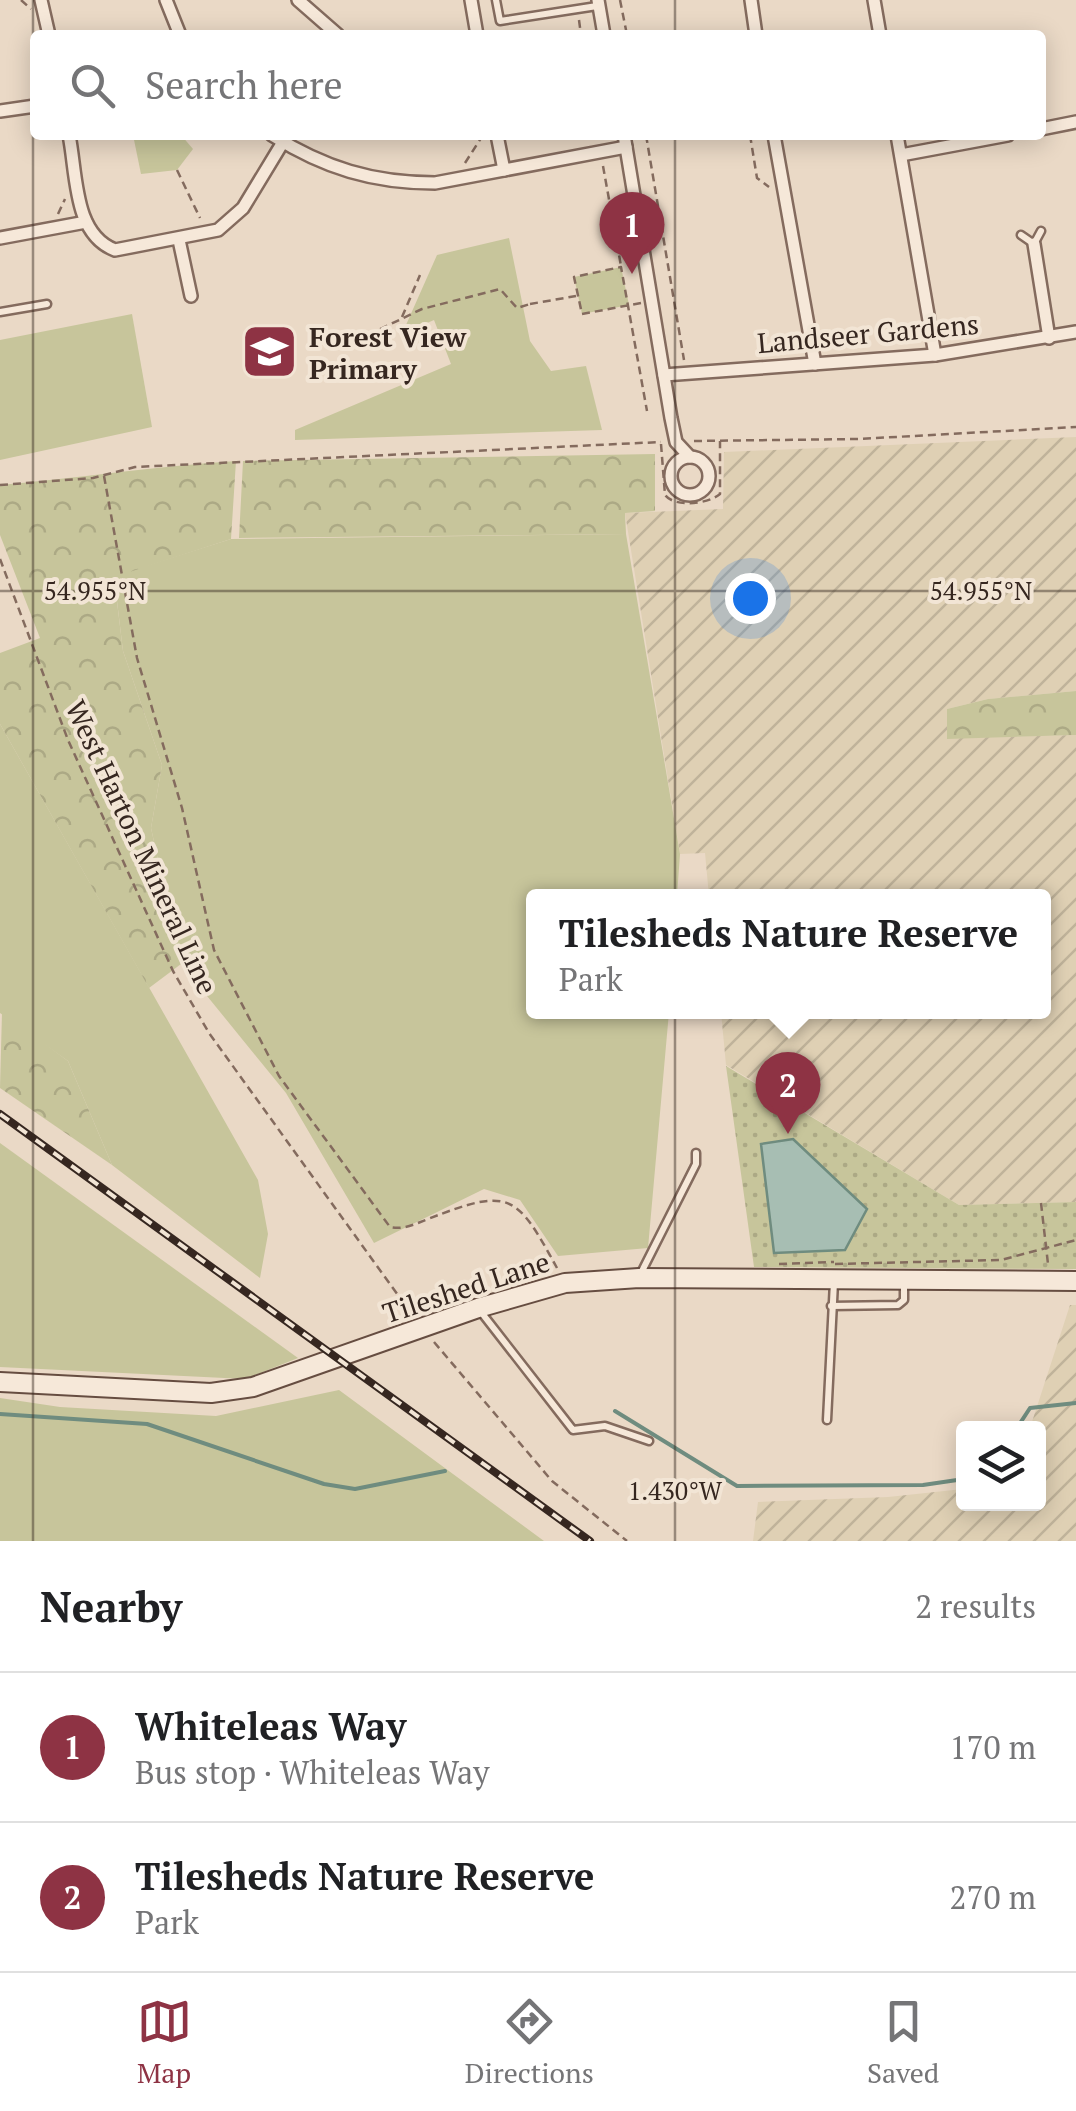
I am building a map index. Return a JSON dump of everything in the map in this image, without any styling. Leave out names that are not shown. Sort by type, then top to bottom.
[{"type":"street","points":[[42,0],[47,30]]},
{"type":"street","points":[[166,0],[178,30]]},
{"type":"street","points":[[298,0],[332,30]]},
{"type":"street","points":[[470,0],[477,30]]},
{"type":"street","points":[[751,0],[755,30]]},
{"type":"street","points":[[874,0],[879,30]]},
{"type":"street","points":[[598,3],[603,30]]},
{"type":"street","points":[[0,112],[30,107]]},
{"type":"street","points":[[1046,128],[1076,122]]},
{"type":"street","points":[[70,140],[86,222],[101,244],[116,250],[218,230],[243,208],[277,140]]},
{"type":"street","points":[[282,140],[346,174],[404,183],[456,179],[601,152],[625,141],[676,442],[671,478],[676,490],[688,495],[701,492],[708,482],[708,470],[676,442]]},
{"type":"street","points":[[498,140],[504,170]]},
{"type":"street","points":[[775,140],[815,364]]},
{"type":"street","points":[[898,140],[934,355]]},
{"type":"street","points":[[901,155],[981,140]]},
{"type":"street","points":[[0,238],[86,222]]},
{"type":"street","points":[[180,240],[191,296]]},
{"type":"street","points":[[1034,244],[1049,338]]},
{"type":"street","name":"Landseer Gardens","points":[[664,375],[934,355],[1076,332]]},
{"type":"street","points":[[674,466],[690,457]]},
{"type":"street","name":"Tileshed Lane","points":[[0,1382],[211,1393],[253,1387],[478,1308],[565,1283],[639,1278],[1076,1281]]},
{"type":"lane","points":[[496,0],[500,22],[598,3]]},
{"type":"lane","points":[[1021,235],[1034,244],[1041,231]]},
{"type":"lane","points":[[0,312],[48,304]]},
{"type":"lane","points":[[639,1278],[696,1164],[696,1153]]},
{"type":"lane","points":[[826,1420],[834,1281]]},
{"type":"lane","points":[[831,1306],[898,1305],[904,1300],[904,1282]]},
{"type":"lane","points":[[478,1308],[573,1430],[604,1426],[649,1441]]},
{"type":"path","points":[[620,0],[626,30]]},
{"type":"path","points":[[577,9],[580,30]]},
{"type":"path","points":[[456,179],[480,140]]},
{"type":"path","points":[[647,140],[687,373]]},
{"type":"path","points":[[751,140],[757,178],[786,200]]},
{"type":"path","points":[[601,152],[647,411]]},
{"type":"path","points":[[177,170],[207,233]]},
{"type":"path","points":[[50,229],[77,176]]},
{"type":"path","points":[[622,267],[574,276],[582,314],[652,300]]},
{"type":"path","points":[[402,318],[420,275]]},
{"type":"path","points":[[344,346],[402,318],[500,289],[516,308],[578,295]]},
{"type":"path","points":[[0,485],[104,476],[135,468],[310,456],[1076,427]]},
{"type":"path","points":[[661,442],[665,495],[676,503],[708,501],[720,494],[720,441]]},
{"type":"path","points":[[104,476],[137,658],[182,808],[210,940],[279,1076],[390,1228],[410,1226],[480,1200],[506,1202],[525,1212],[565,1283]]},
{"type":"path","name":"West Harton Mineral Line","points":[[0,558],[68,740],[174,970],[209,1032],[422,1329],[552,1480],[627,1541]]},
{"type":"path","points":[[1041,1203],[1049,1281]]},
{"type":"path","points":[[834,1281],[835,1262],[1002,1260],[1076,1240]]},
{"type":"shaded area","points":[[1076,437],[1076,691],[988,699],[947,709],[947,738],[1076,735],[1076,1202],[959,1205],[726,1065],[722,1019],[1051,1019],[1051,889],[708,889],[705,853],[680,854],[625,513],[723,509],[724,452]]},
{"type":"shaded area","points":[[793,1139],[867,1209],[845,1250],[774,1253],[761,1144]]},
{"type":"shaded area","points":[[1070,1305],[1076,1305],[1076,1541],[753,1541],[758,1502],[888,1497],[956,1490],[956,1511],[1046,1511],[1046,1421],[1032,1421]]},
{"type":"green space","points":[[134,140],[185,140],[193,149],[177,170],[141,174]]},
{"type":"green space","points":[[509,238],[530,341],[551,371],[586,366],[602,430],[295,440],[295,430],[451,364],[434,320],[402,334],[437,255]]},
{"type":"green space","points":[[621,267],[629,305],[582,314],[574,277]]},
{"type":"green space","points":[[132,314],[152,427],[0,460],[0,340]]},
{"type":"green space","points":[[655,454],[655,511],[625,513],[626,534],[239,538],[243,461]]},
{"type":"green space","points":[[236,461],[231,539],[114,577],[123,651],[162,765],[151,828],[181,964],[149,988],[0,724],[0,653],[40,638],[0,535],[0,485]]},
{"type":"green space","points":[[626,534],[680,854],[678,889],[526,889],[526,1019],[668,1019],[648,1248],[558,1256],[520,1200],[484,1189],[374,1243],[286,1093],[181,964],[151,828],[162,765],[123,651],[114,576],[231,539]]},
{"type":"green space","points":[[1076,691],[1076,735],[947,739],[947,709],[988,699]]},
{"type":"green space","points":[[0,724],[258,1180],[268,1234],[260,1278],[112,1165],[68,1061],[0,1013]]},
{"type":"green space","points":[[2,1012],[68,1061],[112,1165],[0,1088]]},
{"type":"green space","points":[[726,1066],[959,1205],[1076,1202],[1076,1269],[754,1267]]},
{"type":"green space","points":[[0,1143],[298,1358],[245,1379],[0,1367]]},
{"type":"green space","points":[[339,1390],[544,1541],[0,1541],[0,1398],[60,1407],[216,1416]]},
{"type":"waterway","points":[[1022,1421],[1030,1408],[1076,1403]]},
{"type":"waterway","points":[[615,1411],[737,1486],[923,1485],[956,1480]]},
{"type":"waterway","points":[[0,1414],[147,1424],[324,1484],[355,1489],[445,1471]]},
{"type":"railway","points":[[0,1114],[590,1541]]},
{"type":"place","name":"Whiteleas Way","points":[[632,274]]},
{"type":"place","name":"Forest View Primary","points":[[270,352]]},
{"type":"place","name":"Tilesheds Nature Reserve","points":[[788,1134]]}]
